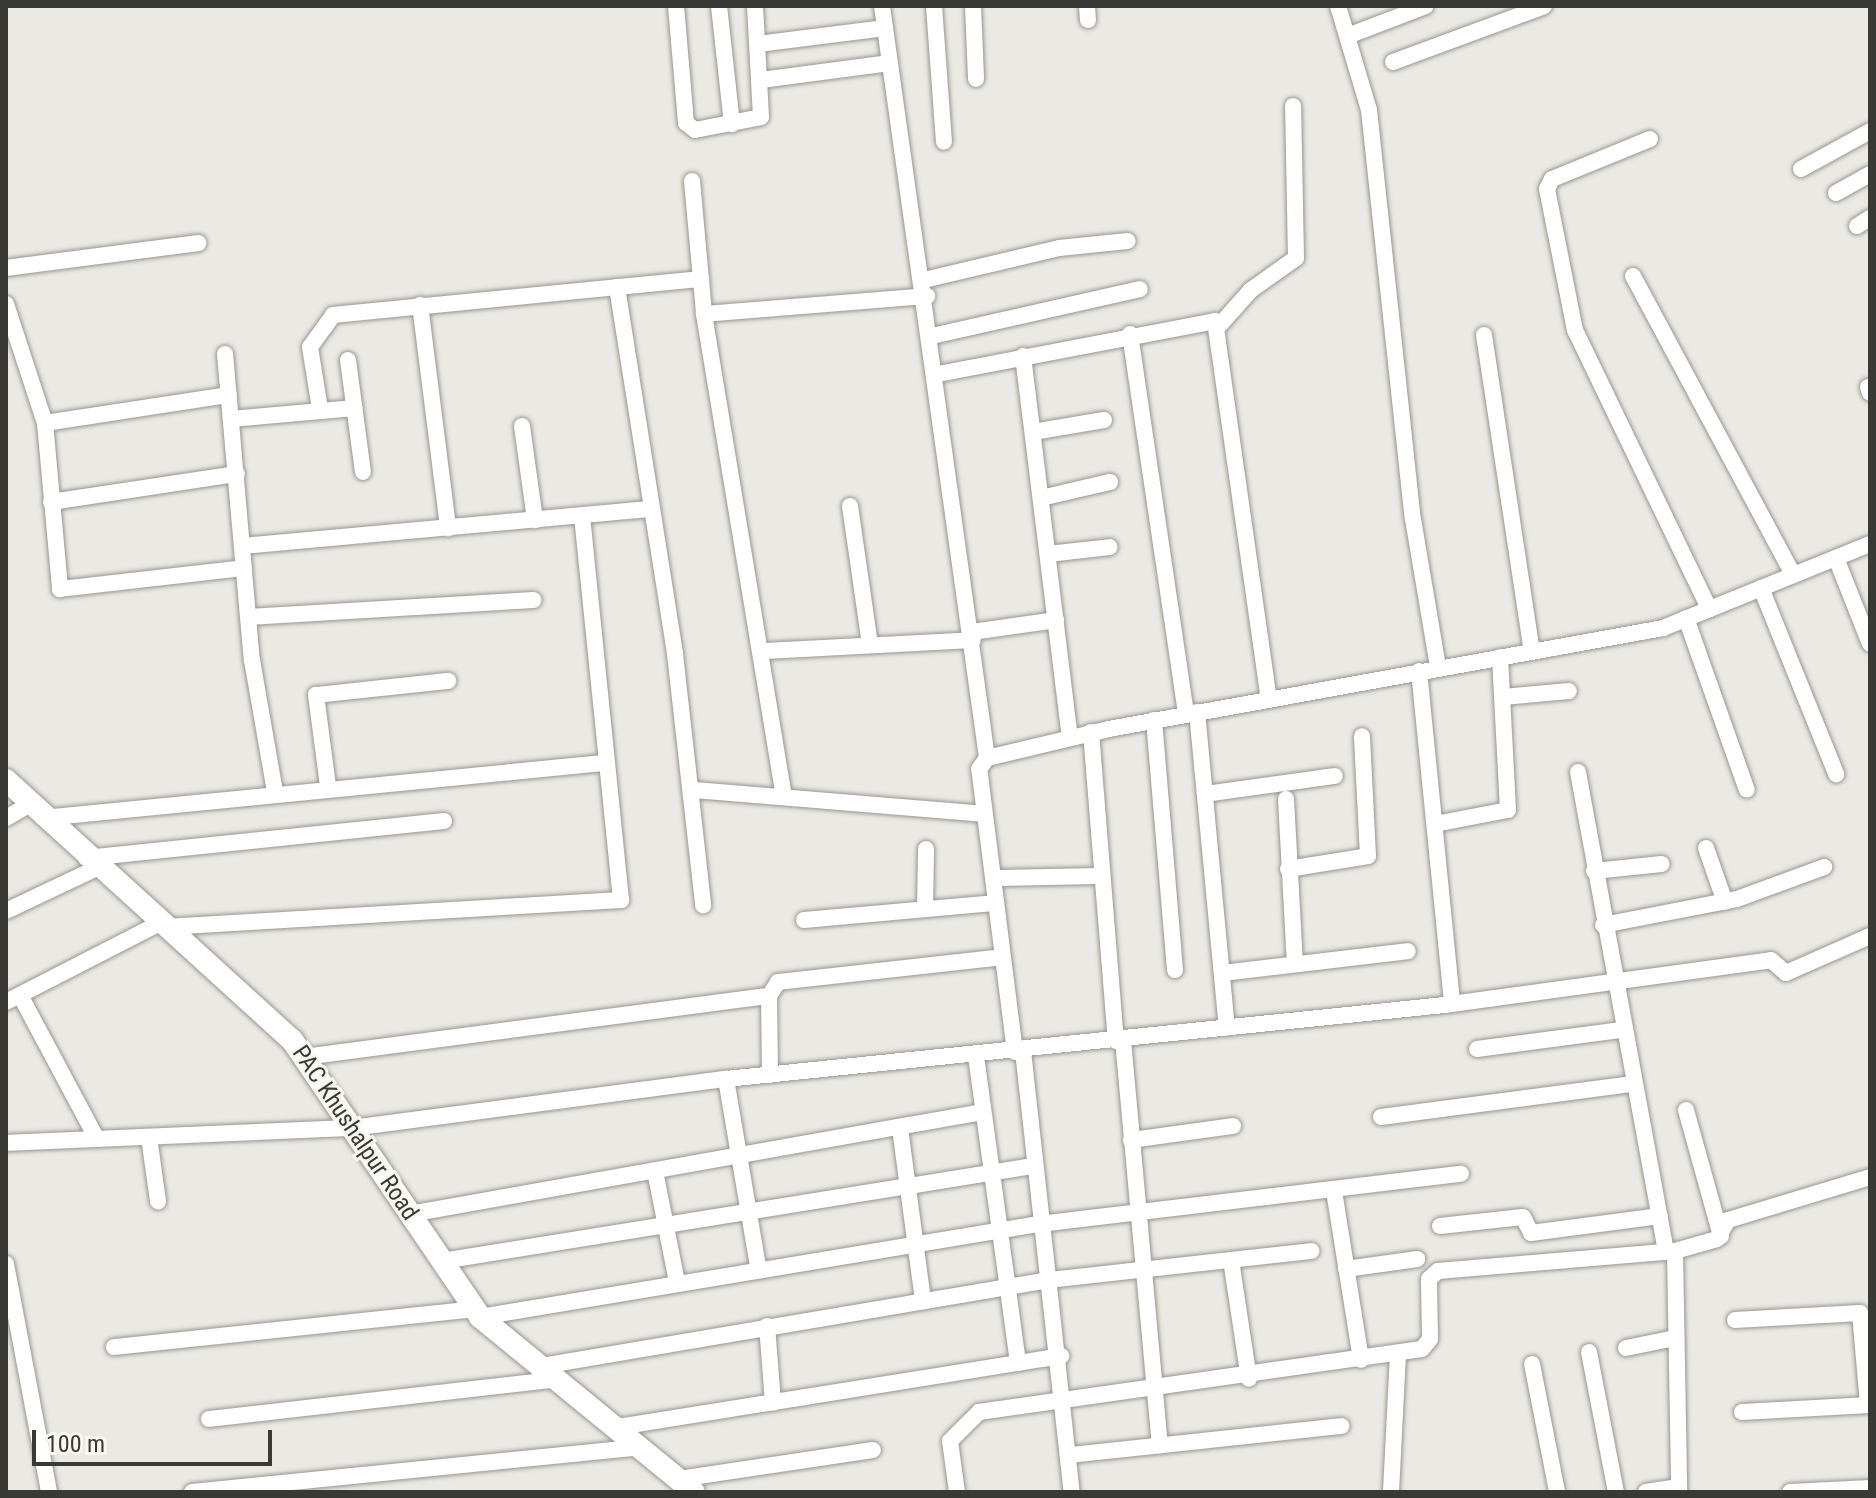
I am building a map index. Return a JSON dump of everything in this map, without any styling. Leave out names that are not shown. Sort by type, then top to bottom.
[{"type":"main road","name":"PAC Khushalpur Road","points":[[6,780],[34,812],[304,1057],[477,1313],[686,1485]]},
{"type":"street","points":[[676,6],[686,123],[695,130],[761,117],[755,6]]},
{"type":"street","points":[[719,6],[732,124]]},
{"type":"street","points":[[882,6],[938,374],[987,758]]},
{"type":"street","points":[[934,6],[944,142]]},
{"type":"street","points":[[973,6],[976,79]]},
{"type":"street","points":[[1338,6],[1350,35],[1369,110],[1413,519],[1438,667]]},
{"type":"street","points":[[1350,35],[1388,13],[1426,6]]},
{"type":"street","points":[[1393,62],[1541,7]]},
{"type":"street","points":[[758,44],[885,28]]},
{"type":"street","points":[[761,80],[890,63]]},
{"type":"street","points":[[1269,699],[1218,327],[1251,290],[1296,258],[1293,106]]},
{"type":"street","points":[[1801,169],[1870,131]]},
{"type":"street","points":[[1650,139],[1552,179],[1547,189],[1575,330],[1709,609]]},
{"type":"street","points":[[1836,193],[1870,174]]},
{"type":"street","points":[[692,181],[704,314],[765,651],[784,796]]},
{"type":"street","points":[[704,314],[924,278],[1059,248],[1128,241]]},
{"type":"street","points":[[6,268],[198,243]]},
{"type":"street","points":[[1633,276],[1793,575]]},
{"type":"street","points":[[320,409],[310,347],[324,321],[342,312],[701,279]]},
{"type":"street","points":[[617,287],[693,790],[703,905]]},
{"type":"street","points":[[932,336],[1140,289]]},
{"type":"street","points":[[420,305],[448,528]]},
{"type":"street","points":[[6,307],[45,423],[60,589],[244,568]]},
{"type":"street","points":[[938,374],[1201,319],[1218,327]]},
{"type":"street","points":[[1130,334],[1205,794],[1227,1028]]},
{"type":"street","points":[[1484,335],[1532,651]]},
{"type":"street","points":[[225,354],[248,617],[275,792]]},
{"type":"street","points":[[1023,356],[1070,737]]},
{"type":"street","points":[[348,360],[363,472]]},
{"type":"street","points":[[45,423],[229,395]]},
{"type":"street","points":[[231,419],[355,408]]},
{"type":"street","points":[[1033,432],[1104,420]]},
{"type":"street","points":[[522,426],[535,520]]},
{"type":"street","points":[[51,502],[237,474]]},
{"type":"street","points":[[1041,498],[1110,482]]},
{"type":"street","points":[[850,506],[870,645]]},
{"type":"street","points":[[242,546],[649,509]]},
{"type":"street","points":[[97,1139],[13,998],[162,925],[617,903],[623,894],[603,763],[582,516]]},
{"type":"street","points":[[1072,1492],[1061,1356],[1039,1224],[1019,1052],[984,814],[979,769],[987,758],[1091,732],[1532,651],[1686,618],[1870,544]]},
{"type":"street","points":[[1048,554],[1110,547]]},
{"type":"street","points":[[1836,558],[1870,644]]},
{"type":"street","points":[[1761,588],[1836,774]]},
{"type":"street","points":[[248,617],[533,600]]},
{"type":"street","points":[[1686,618],[1747,790]]},
{"type":"street","points":[[765,651],[973,636],[1056,620]]},
{"type":"street","points":[[1435,824],[1508,810],[1500,657]]},
{"type":"street","points":[[1419,671],[1452,1001]]},
{"type":"street","points":[[328,786],[316,695],[448,681]]},
{"type":"street","points":[[1503,697],[1569,691]]},
{"type":"street","points":[[1154,720],[1175,970]]},
{"type":"street","points":[[1091,732],[1102,876],[1160,1445]]},
{"type":"street","points":[[1288,869],[1368,856],[1362,736]]},
{"type":"street","points":[[6,818],[34,812],[603,763]]},
{"type":"street","points":[[1578,772],[1612,981],[1670,1252],[1675,1338],[1665,1490]]},
{"type":"street","points":[[1205,794],[1335,776]]},
{"type":"street","points":[[693,790],[984,814]]},
{"type":"street","points":[[1286,799],[1295,964]]},
{"type":"street","points":[[6,911],[91,863],[444,821]]},
{"type":"street","points":[[1706,848],[1725,902]]},
{"type":"street","points":[[925,909],[926,849]]},
{"type":"street","points":[[1594,871],[1662,864]]},
{"type":"street","points":[[1603,925],[1725,902],[1824,867]]},
{"type":"street","points":[[993,878],[1102,876]]},
{"type":"street","points":[[804,920],[996,903]]},
{"type":"street","points":[[6,1143],[352,1128],[726,1079],[1119,1041],[1771,960],[1786,973],[1870,936]]},
{"type":"street","points":[[1222,973],[1408,951]]},
{"type":"street","points":[[304,1057],[769,996],[787,979],[1003,957]]},
{"type":"street","points":[[769,996],[770,1075]]},
{"type":"street","points":[[1477,1049],[1622,1030]]},
{"type":"street","points":[[976,1056],[1005,1287],[1018,1363]]},
{"type":"street","points":[[726,1079],[758,1267]]},
{"type":"street","points":[[1381,1117],[1633,1084]]},
{"type":"street","points":[[1686,1110],[1721,1236]]},
{"type":"street","points":[[410,1214],[982,1112]]},
{"type":"street","points":[[1131,1140],[1233,1126]]},
{"type":"street","points":[[900,1128],[918,1242],[923,1300]]},
{"type":"street","points":[[149,1137],[158,1201]]},
{"type":"street","points":[[442,1261],[1033,1166]]},
{"type":"street","points":[[655,1171],[677,1282]]},
{"type":"street","points":[[114,1347],[477,1313],[1039,1224],[1461,1174]]},
{"type":"street","points":[[957,1492],[950,1441],[956,1428],[979,1412],[1152,1388],[1249,1379],[1398,1354],[1428,1345],[1429,1279],[1438,1271],[1670,1252],[1721,1236],[1728,1220],[1870,1177]]},
{"type":"street","points":[[1334,1191],[1361,1360]]},
{"type":"street","points":[[1440,1226],[1523,1217],[1531,1233],[1660,1216]]},
{"type":"street","points":[[209,1419],[550,1373],[767,1326],[1049,1280],[1311,1251]]},
{"type":"street","points":[[1346,1269],[1417,1259]]},
{"type":"street","points":[[1231,1260],[1249,1379]]},
{"type":"street","points":[[6,1264],[49,1492]]},
{"type":"street","points":[[1735,1320],[1860,1313],[1869,1405],[1742,1412]]},
{"type":"street","points":[[767,1326],[773,1403]]},
{"type":"street","points":[[1626,1348],[1675,1338]]},
{"type":"street","points":[[1589,1352],[1616,1492]]},
{"type":"street","points":[[1391,1492],[1398,1354]]},
{"type":"street","points":[[618,1427],[1061,1356]]},
{"type":"street","points":[[1532,1364],[1557,1492]]},
{"type":"street","points":[[1070,1455],[1341,1426]]},
{"type":"street","points":[[192,1492],[348,1486],[643,1447]]},
{"type":"street","points":[[686,1485],[873,1450]]},
{"type":"street","points":[[1790,1492],[1870,1488]]}]
